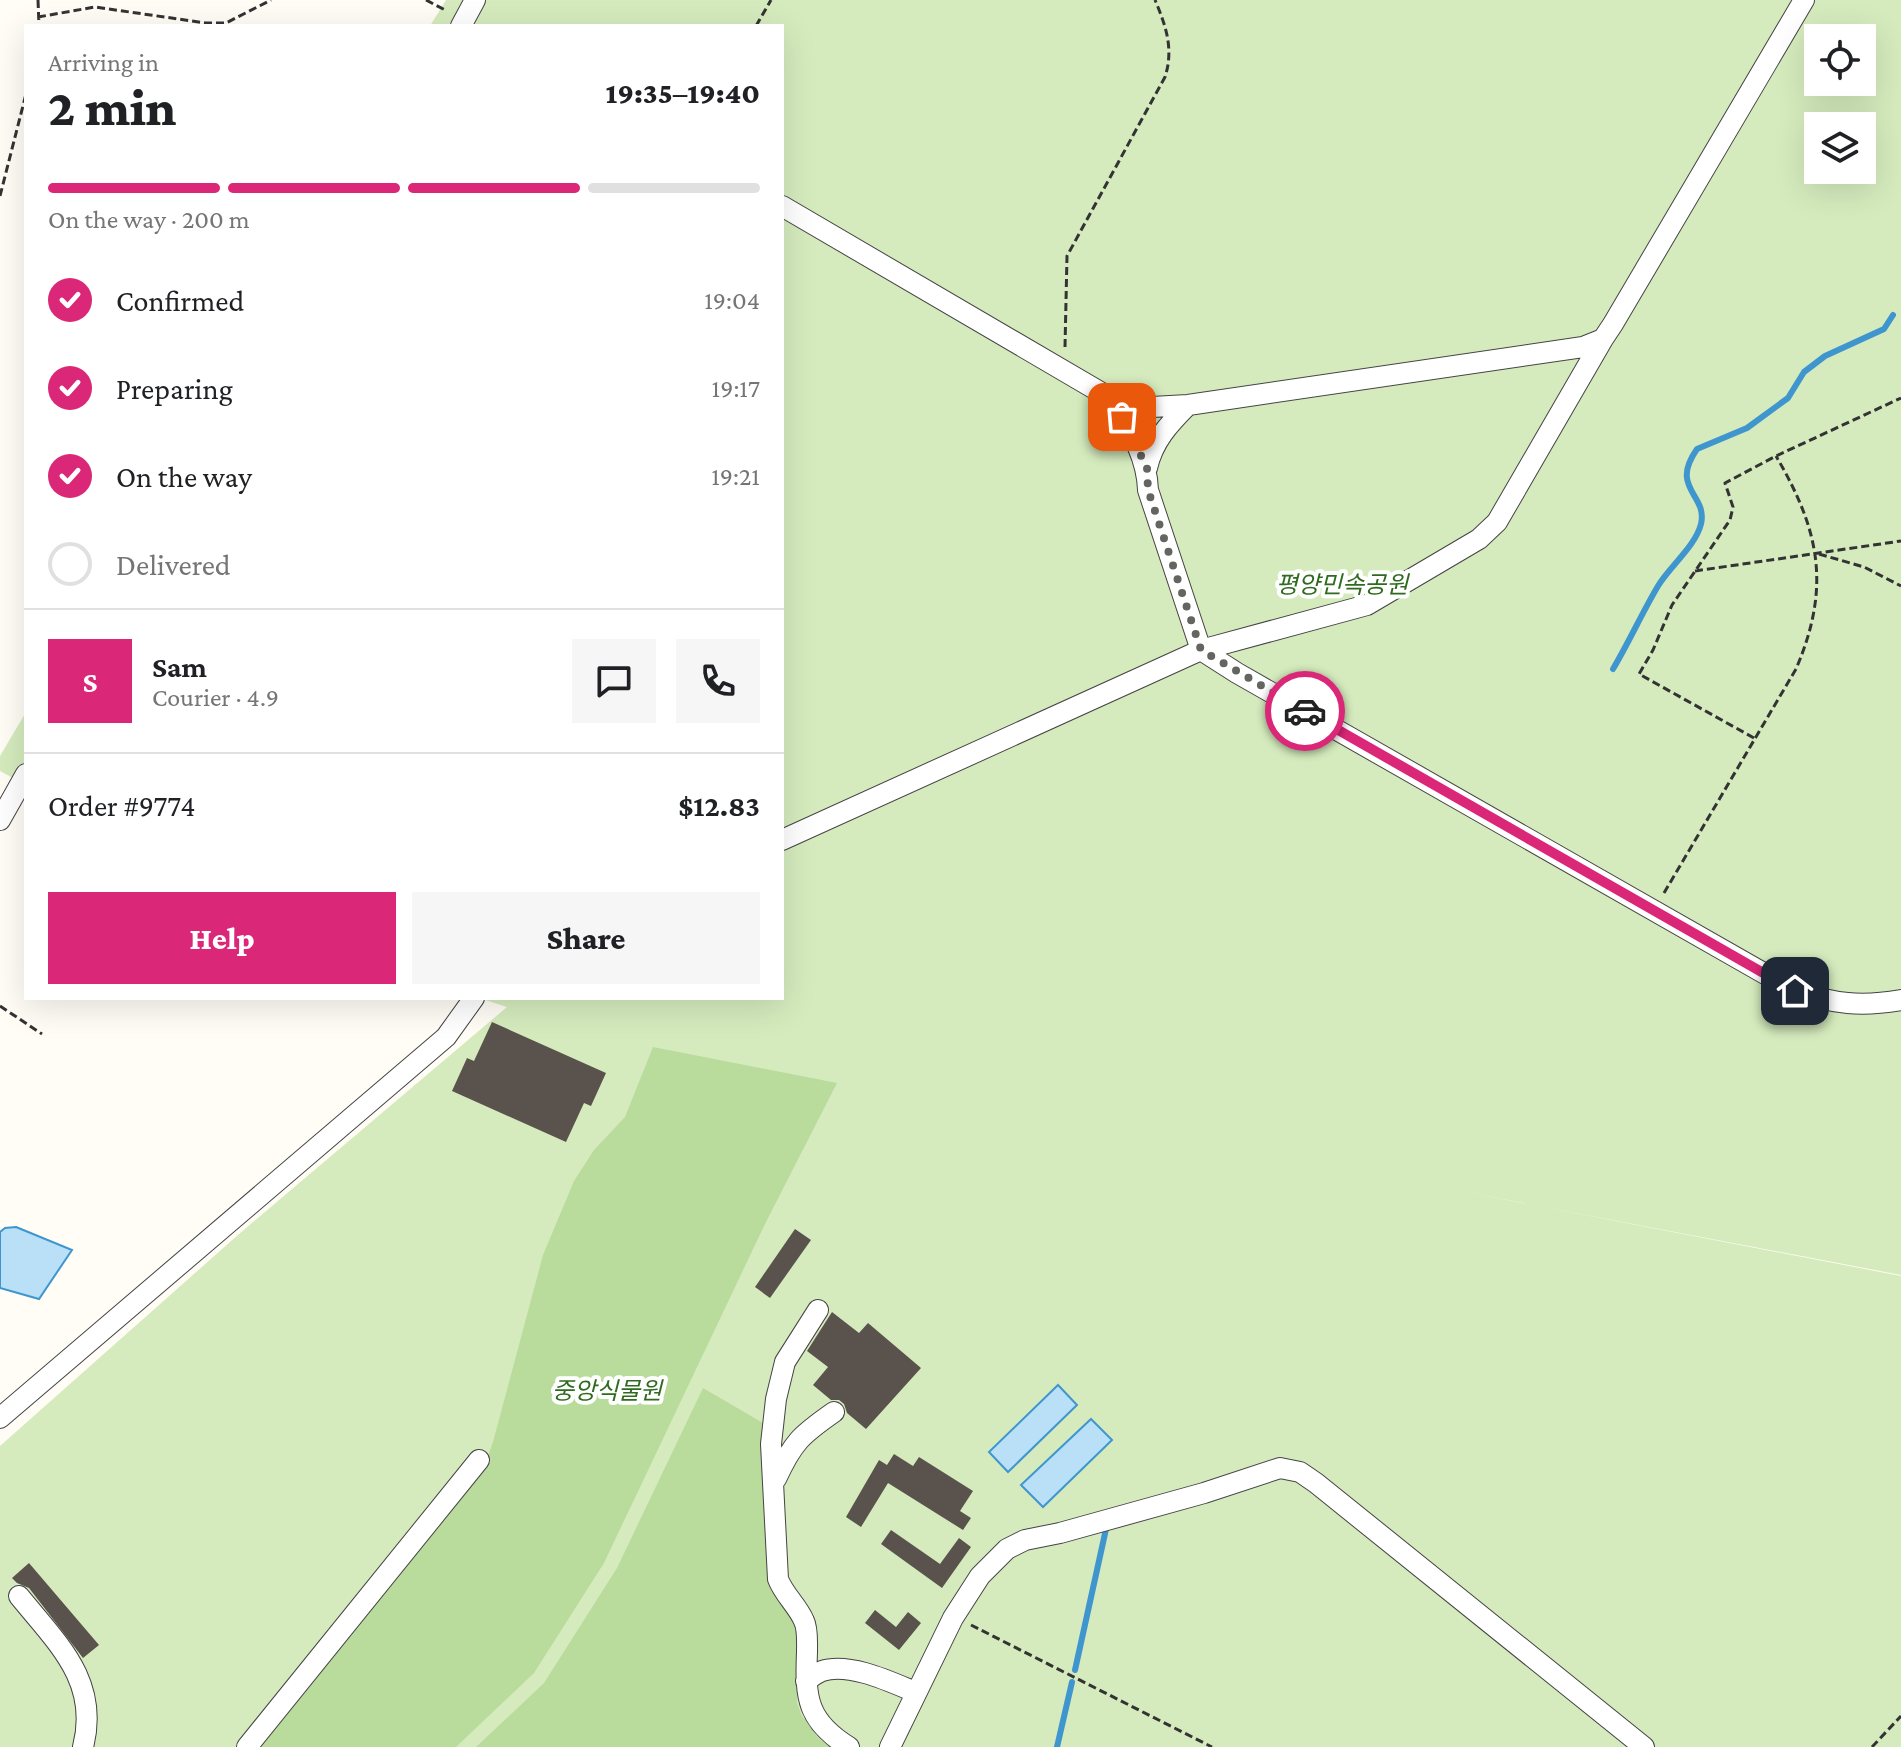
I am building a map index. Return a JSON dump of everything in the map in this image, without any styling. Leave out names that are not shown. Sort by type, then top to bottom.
[{"type":"street","points":[[463,24],[475,0]]},
{"type":"street","points":[[784,839],[1201,650],[1367,605],[1479,539],[1497,522],[1804,0]]},
{"type":"street","points":[[784,207],[1112,399],[1152,407],[1188,405],[1583,347],[1603,339]]},
{"type":"street","points":[[1112,399],[1133,434],[1147,468]]},
{"type":"street","points":[[1188,405],[1166,427],[1151,450],[1147,468],[1148,490],[1201,650],[1795,991],[1828,1002],[1873,1005],[1901,1000]]},
{"type":"street","points":[[0,820],[24,778]]},
{"type":"street","points":[[0,1418],[446,1037],[473,1000]]},
{"type":"street","points":[[818,1310],[785,1362],[776,1399],[771,1444],[778,1579],[783,1592],[805,1621],[809,1707],[822,1728],[849,1747]]},
{"type":"street","points":[[774,1483],[802,1435],[834,1412]]},
{"type":"street","points":[[247,1747],[479,1460]]},
{"type":"street","points":[[890,1747],[953,1618],[994,1560],[1025,1540],[1103,1521],[1280,1468],[1289,1469],[1316,1483],[1644,1747]]},
{"type":"street","points":[[19,1596],[71,1661],[82,1682],[87,1731],[83,1747]]},
{"type":"street","points":[[806,1681],[823,1671],[842,1670],[873,1674],[915,1692]]},
{"type":"path","points":[[38,0],[39,24]]},
{"type":"path","points":[[38,17],[95,7],[206,23],[226,23],[271,0]]},
{"type":"path","points":[[426,0],[463,24]]},
{"type":"path","points":[[757,24],[771,0]]},
{"type":"path","points":[[1065,370],[1067,256],[1171,61],[1168,30],[1155,0]]},
{"type":"path","points":[[0,196],[24,102]]},
{"type":"path","points":[[1754,738],[1639,674],[1672,605],[1730,520],[1733,507],[1725,483],[1901,398]]},
{"type":"path","points":[[1654,909],[1796,669],[1808,636],[1814,608],[1816,553],[1810,524],[1797,492],[1776,456]]},
{"type":"path","points":[[1695,571],[1901,541]]},
{"type":"path","points":[[1816,553],[1864,567],[1901,586]]},
{"type":"path","points":[[0,1006],[42,1034]]},
{"type":"path","points":[[953,1618],[989,1632],[1212,1747]]},
{"type":"path","points":[[1872,1747],[1901,1716]]},
{"type":"green space","points":[[446,0],[1901,0],[1901,1275],[1455,1190],[1901,1276],[1901,1747],[0,1747],[0,1446],[239,1234],[507,1007],[485,1000],[784,1000],[784,24],[431,24]]},
{"type":"green space","points":[[24,715],[24,784],[0,771],[0,756]]},
{"type":"green space","name":"중앙식물원","points":[[653,1047],[837,1083],[765,1224],[604,1563],[534,1673],[456,1747],[258,1747],[485,1464],[543,1255],[574,1181],[594,1150],[625,1117]]},
{"type":"green space","points":[[703,1388],[763,1423],[773,1577],[799,1625],[797,1703],[802,1716],[819,1739],[833,1747],[476,1747],[544,1683],[617,1568]]},
{"type":"water","points":[[16,1227],[72,1250],[39,1299],[0,1288],[0,1232]]},
{"type":"water","points":[[1058,1385],[1077,1405],[1008,1472],[989,1452]]},
{"type":"water","points":[[1091,1419],[1112,1440],[1043,1507],[1021,1485]]},
{"type":"building","points":[[492,1022],[606,1073],[591,1106],[584,1103],[566,1142],[452,1091],[467,1058],[474,1061]]},
{"type":"building","points":[[795,1229],[811,1240],[770,1298],[755,1287]]},
{"type":"building","points":[[832,1312],[859,1333],[868,1323],[921,1368],[866,1429],[847,1413],[844,1404],[831,1400],[813,1385],[828,1367],[807,1351]]},
{"type":"building","points":[[894,1454],[913,1466],[919,1457],[973,1491],[960,1511],[971,1518],[963,1530],[888,1483],[861,1527],[846,1517],[879,1460],[887,1465]]},
{"type":"building","points":[[891,1530],[940,1564],[959,1538],[971,1547],[942,1588],[881,1544]]},
{"type":"building","points":[[29,1563],[99,1645],[83,1658],[29,1588],[12,1578]]},
{"type":"building","points":[[875,1610],[896,1627],[908,1612],[921,1623],[899,1650],[865,1623]]},
{"type":"waterway","points":[[1613,669],[1658,586],[1698,532],[1702,514],[1687,473],[1697,449],[1747,428],[1788,398],[1804,372],[1825,356],[1884,329],[1893,315]]},
{"type":"waterway","points":[[1075,1670],[1106,1529]]},
{"type":"waterway","points":[[1057,1747],[1072,1682]]},
{"type":"way so far","points":[[1122,417],[1147,468],[1148,490],[1201,650],[1305,711]]},
{"type":"route","points":[[1305,711],[1795,991]]},
{"type":"park label","name":"평양민속공원","points":[[1342,584]]}]
